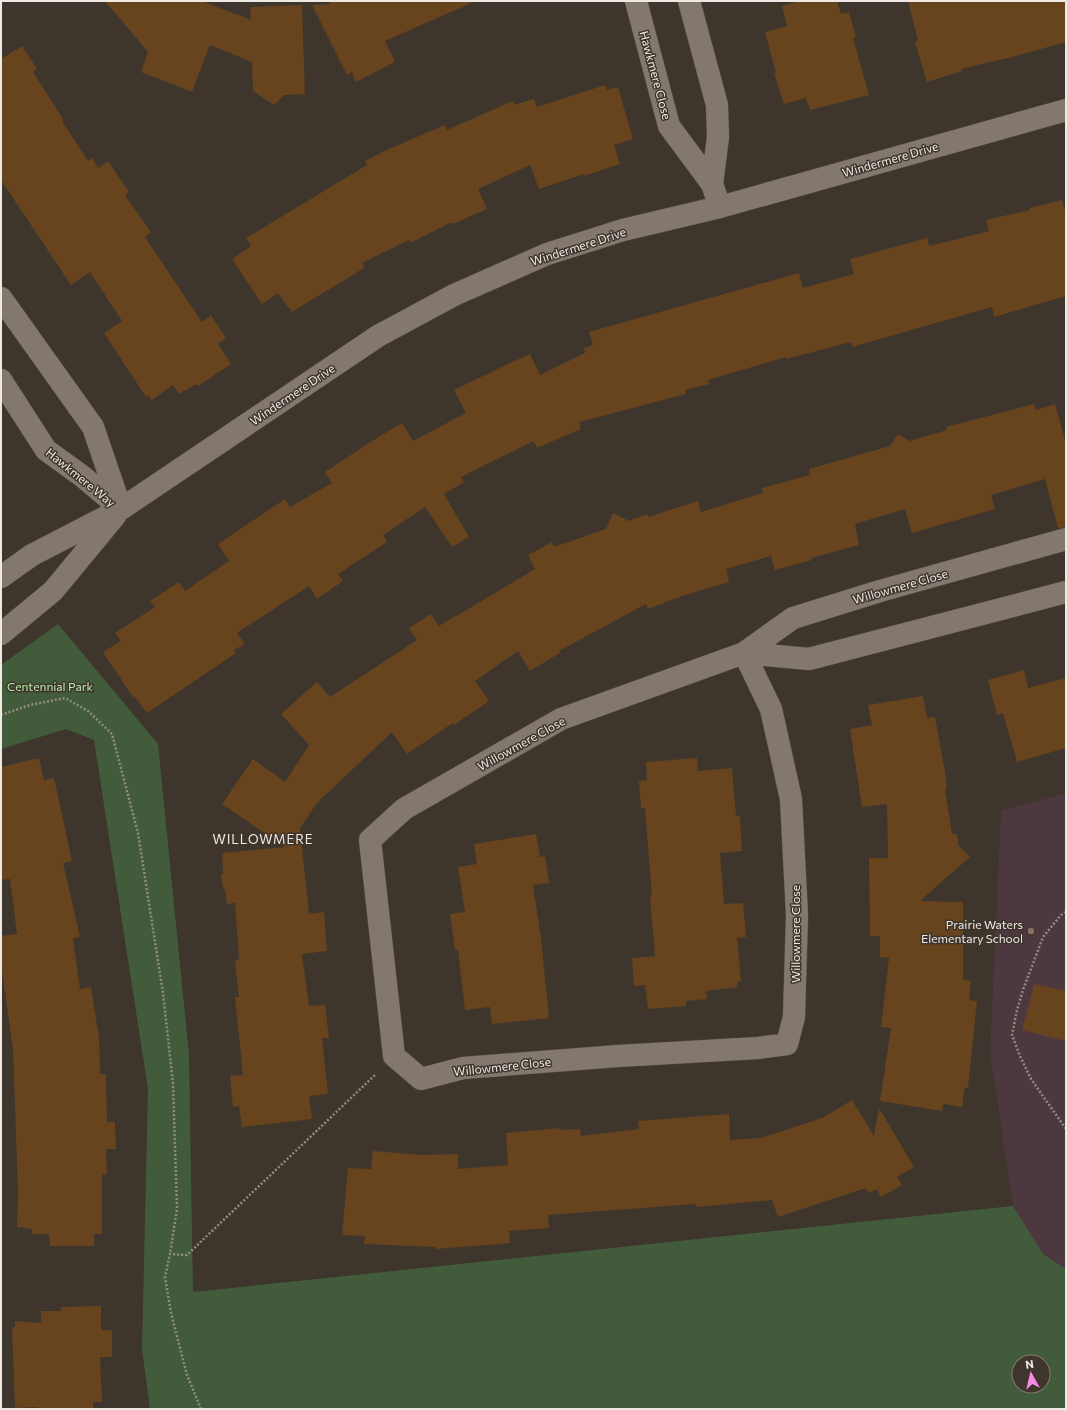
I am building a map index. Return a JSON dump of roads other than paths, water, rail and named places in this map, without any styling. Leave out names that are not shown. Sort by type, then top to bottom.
[{"type":"street","name":"Hawkmere Close","points":[[636,1],[669,126],[712,184],[720,207]]},
{"type":"street","name":"Hawkmere Close","points":[[689,1],[717,105],[718,138],[712,184]]},
{"type":"street","name":"Windermere Drive","points":[[1,577],[32,555],[120,509],[378,336],[454,295],[547,254],[623,230],[720,207],[1066,110]]},
{"type":"street","name":"Hawkmere Way","points":[[1,298],[93,427],[120,509]]},
{"type":"street","name":"Hawkmere Way","points":[[1,380],[46,450],[82,476],[120,509]]},
{"type":"street","name":"Windermere Drive","points":[[1,634],[54,591],[120,509]]},
{"type":"street","name":"Willowmere Close","points":[[744,653],[770,709],[791,799],[797,915],[794,1017],[787,1044],[758,1048],[618,1056],[463,1068],[421,1078],[394,1056],[370,840],[404,809],[561,719],[744,653],[793,618],[880,591],[1066,539]]},
{"type":"street","name":"Willowmere Close","points":[[744,653],[809,659],[1066,592]]},
{"type":"place","name":"Prairie Waters Elementary School","points":[[1031,931]]},
{"type":"district","name":"WILLOWMERE","points":[[263,839]]},
{"type":"park label","name":"Centennial Park","points":[[50,686]]}]
